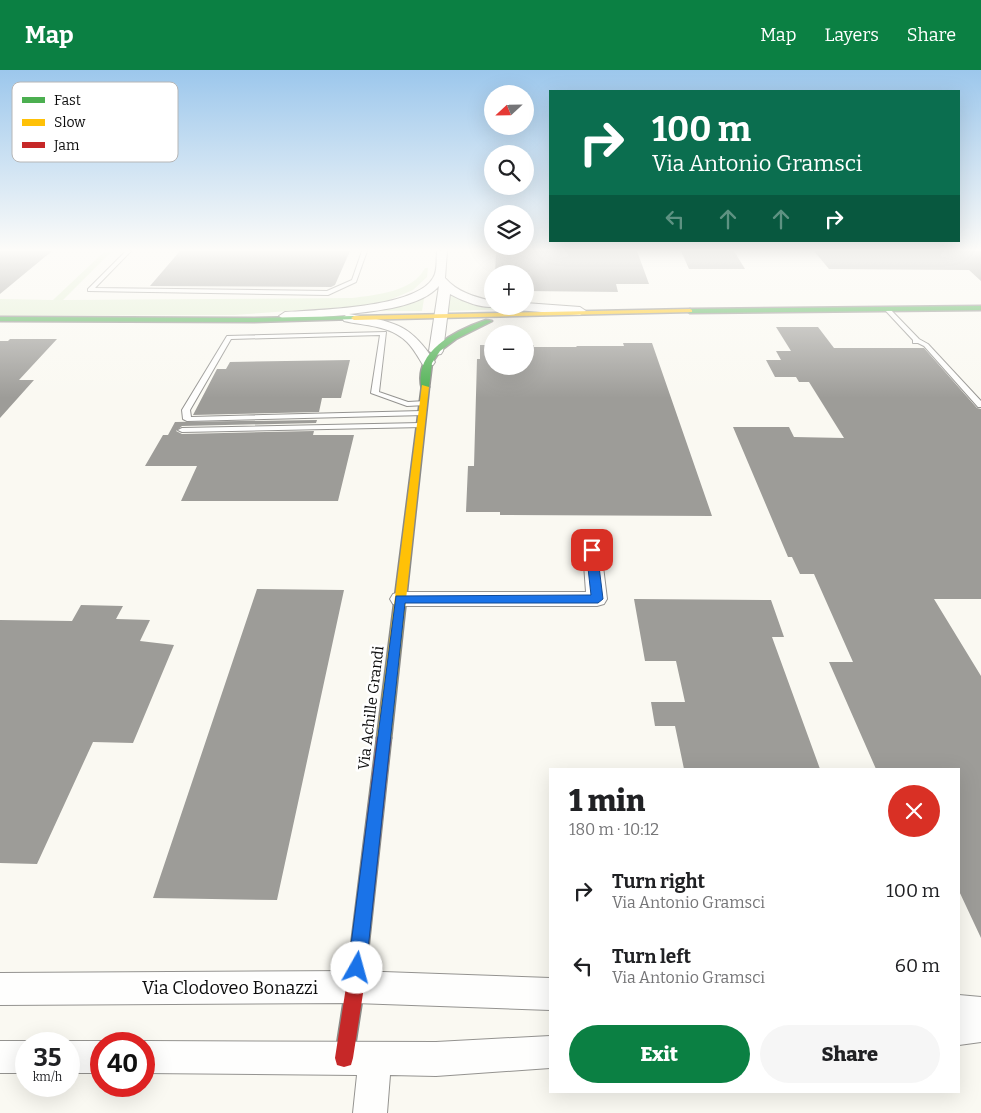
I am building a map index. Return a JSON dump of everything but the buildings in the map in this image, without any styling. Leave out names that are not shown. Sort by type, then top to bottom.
[{"type":"main road","points":[[534,315],[981,308]]},
{"type":"main road","points":[[0,319],[254,320],[348,318],[425,325],[440,317],[527,315]]},
{"type":"main road","name":"Via Achille Grandi","points":[[360,1058],[355,987],[423,408],[425,357],[436,351],[448,340],[472,326],[488,321],[527,315]]},
{"type":"street","points":[[254,320],[389,306],[410,300]]},
{"type":"street","name":"Via Achille Grandi","points":[[425,357],[425,325],[434,300]]},
{"type":"street","name":"Via Achille Grandi","points":[[436,351],[440,317],[439,300]]},
{"type":"street","points":[[534,307],[615,313]]},
{"type":"street","points":[[348,318],[389,326],[405,332],[416,341],[425,357]]},
{"type":"street","points":[[400,599],[598,599],[592,550]]},
{"type":"street","name":"Via Clodoveo Bonazzi","points":[[0,989],[355,987],[549,994]]},
{"type":"street","points":[[960,1011],[981,1013]]},
{"type":"street","points":[[960,1029],[981,1026]]},
{"type":"street","points":[[155,1058],[436,1059],[549,1052]]},
{"type":"street","points":[[0,1057],[15,1057]]},
{"type":"street","points":[[360,1058],[370,1113]]},
{"type":"lane","points":[[887,309],[916,341],[926,345],[981,405]]},
{"type":"lane","points":[[384,333],[375,393],[423,408],[187,419],[186,410],[229,337],[384,333]]},
{"type":"lane","points":[[182,430],[421,425]]},
{"type":"green space","points":[[0,300],[390,300],[360,306],[234,315],[0,316]]},
{"type":"green space","points":[[416,300],[424,300],[422,311],[381,311]]},
{"type":"green space","points":[[449,300],[465,300],[484,305],[484,310],[448,311]]},
{"type":"traffic: fast","points":[[690,311],[981,308]]},
{"type":"traffic: fast","points":[[0,319],[254,320],[354,318]]},
{"type":"traffic: fast","points":[[425,387],[428,363],[437,349],[472,327],[488,321]]},
{"type":"traffic: slow","points":[[354,318],[690,311]]},
{"type":"traffic: slow","points":[[384,738],[425,387]]},
{"type":"traffic: jam","points":[[344,1058],[355,987],[384,738]]},
{"type":"route","points":[[357,968],[400,599],[598,599],[592,550]]}]
